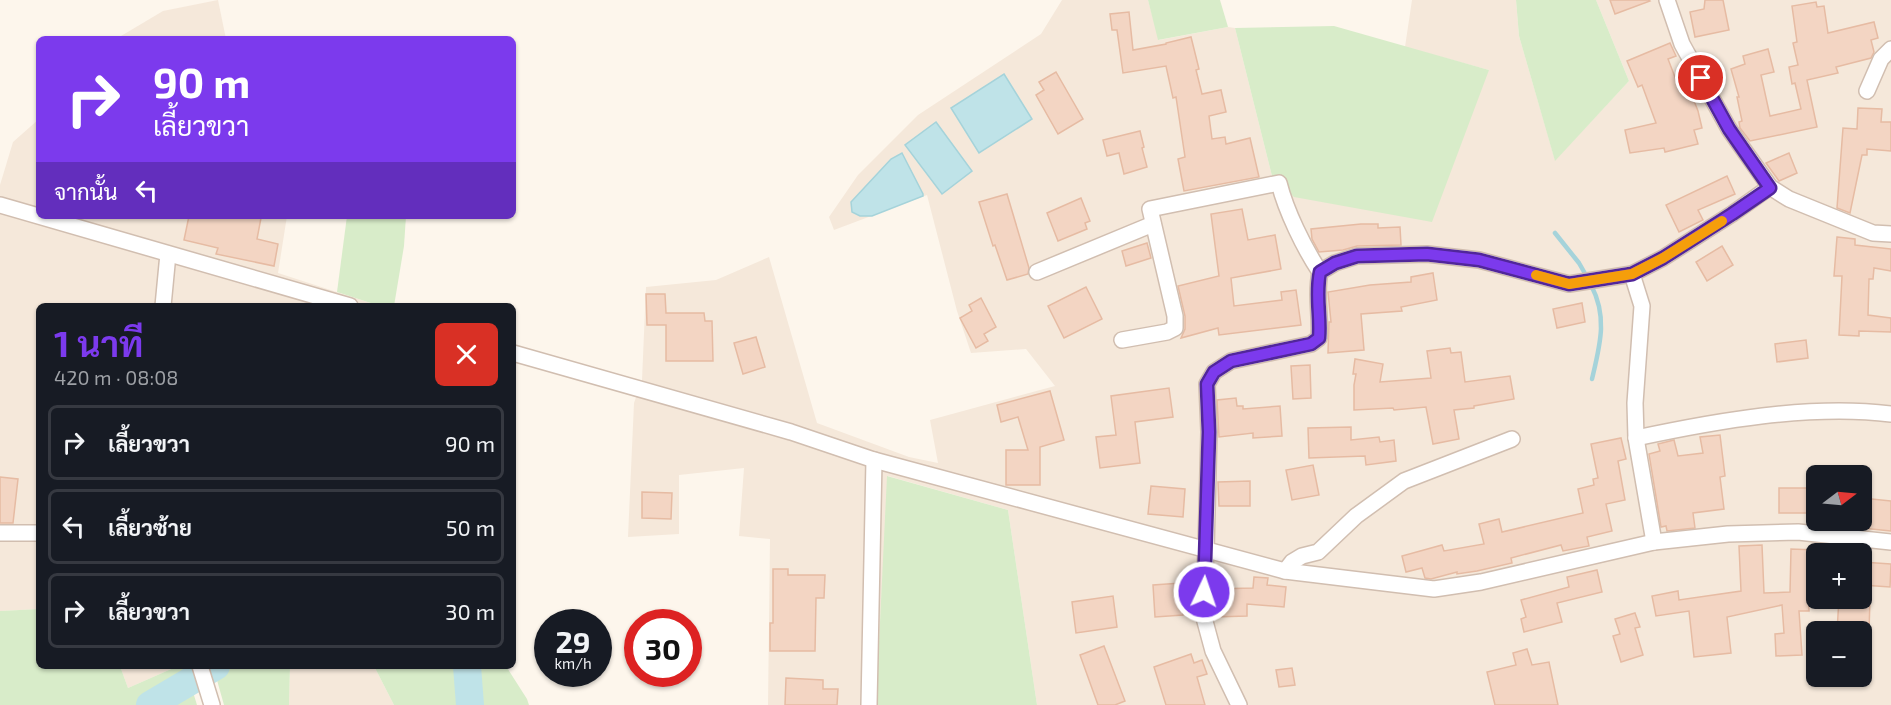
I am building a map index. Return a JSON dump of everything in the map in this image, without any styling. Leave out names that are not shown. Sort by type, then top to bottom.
[{"type":"street","points":[[1666,0],[1682,44],[1729,129],[1770,188],[1789,199],[1873,233],[1891,234]]},
{"type":"street","points":[[1867,91],[1881,59],[1891,49]]},
{"type":"street","points":[[1122,340],[1167,332],[1175,328],[1175,316],[1149,209],[1279,183],[1283,199],[1309,255],[1320,272],[1316,291],[1320,323],[1319,338],[1311,344],[1231,361],[1214,372],[1207,384],[1209,432],[1203,614],[1213,651],[1239,705]]},
{"type":"street","points":[[1320,272],[1335,263],[1357,256],[1427,254],[1479,260],[1569,284],[1626,275],[1663,258],[1770,188]]},
{"type":"street","points":[[0,205],[36,216]]},
{"type":"street","points":[[48,219],[340,303]]},
{"type":"street","points":[[1037,272],[1153,224]]},
{"type":"street","points":[[163,303],[168,254]]},
{"type":"street","points":[[1626,275],[1642,306],[1635,403],[1636,438],[1654,542]]},
{"type":"street","points":[[516,354],[780,429],[874,460],[1286,571],[1434,589],[1481,582],[1654,542],[1728,534],[1798,532],[1891,542]]},
{"type":"street","points":[[1636,438],[1697,425],[1767,416],[1820,412],[1891,414]]},
{"type":"street","points":[[1286,571],[1292,562],[1318,552],[1356,516],[1404,481],[1512,439]]},
{"type":"street","points":[[869,705],[874,460]]},
{"type":"street","points":[[0,533],[36,533]]},
{"type":"street","points":[[201,669],[212,705]]},
{"type":"shaded area","points":[[218,0],[225,36],[121,36],[163,11]]},
{"type":"shaded area","points":[[1062,0],[1148,0],[1159,40],[1228,27],[1235,28],[1272,176],[1489,70],[1405,47],[1412,0],[1516,0],[1519,36],[1555,160],[1629,81],[1596,0],[1891,0],[1891,705],[1037,705],[1008,510],[888,476],[876,705],[768,705],[770,539],[739,536],[744,468],[679,475],[679,534],[628,537],[634,403],[642,380],[646,287],[716,280],[769,257],[817,423],[909,457],[938,463],[930,420],[1055,386],[1026,349],[971,353],[957,311],[927,195],[834,230],[829,217],[858,175],[918,115],[1041,34]]},
{"type":"shaded area","points":[[36,122],[36,219],[287,219],[278,273],[371,303],[36,303],[36,609],[0,611],[0,185],[13,142]]},
{"type":"shaded area","points":[[121,669],[171,669],[128,688]]},
{"type":"shaded area","points":[[290,669],[376,669],[394,705],[289,705]]},
{"type":"green space","points":[[1148,0],[1220,0],[1228,27],[1158,40]]},
{"type":"green space","points":[[1516,0],[1596,0],[1629,81],[1555,161],[1519,36]]},
{"type":"green space","points":[[1334,26],[1489,70],[1432,222],[1294,197],[1272,176],[1235,28]]},
{"type":"green space","points":[[347,219],[406,219],[404,246],[394,303],[371,303],[337,292]]},
{"type":"green space","points":[[887,476],[1008,510],[1037,705],[876,705]]},
{"type":"green space","points":[[36,609],[36,669],[121,669],[128,688],[171,669],[186,669],[197,705],[0,705],[0,611]]},
{"type":"green space","points":[[214,669],[290,669],[289,705],[224,705]]},
{"type":"green space","points":[[376,669],[508,669],[529,705],[394,705]]},
{"type":"water","points":[[1004,74],[1032,119],[979,153],[951,108]]},
{"type":"water","points":[[936,122],[972,171],[942,194],[905,145]]},
{"type":"water","points":[[902,153],[923,196],[872,216],[860,216],[852,212],[851,202],[891,159]]},
{"type":"building","points":[[1610,0],[1649,0],[1650,1],[1615,14]]},
{"type":"building","points":[[1705,0],[1723,0],[1729,30],[1695,37],[1690,12],[1704,9]]},
{"type":"building","points":[[1816,2],[1817,7],[1824,6],[1828,33],[1874,22],[1878,38],[1871,40],[1874,52],[1871,58],[1836,67],[1838,73],[1807,80],[1817,127],[1750,141],[1740,128],[1739,122],[1742,121],[1737,97],[1739,97],[1731,69],[1745,64],[1743,56],[1768,49],[1774,72],[1761,75],[1770,116],[1801,109],[1789,67],[1798,65],[1793,43],[1797,42],[1792,6]]},
{"type":"building","points":[[1129,12],[1133,50],[1191,37],[1202,94],[1221,90],[1226,112],[1209,116],[1212,139],[1225,137],[1226,144],[1250,138],[1259,177],[1184,191],[1178,159],[1185,157],[1176,97],[1173,98],[1166,66],[1123,73],[1117,30],[1112,30],[1110,14]]},
{"type":"building","points":[[1670,43],[1676,56],[1668,59],[1678,85],[1687,83],[1698,111],[1702,128],[1694,130],[1698,144],[1665,152],[1664,148],[1630,153],[1625,130],[1656,123],[1642,85],[1638,87],[1627,61]]},
{"type":"building","points":[[1056,72],[1083,119],[1058,134],[1036,95],[1044,90],[1039,82]]},
{"type":"building","points":[[1858,108],[1882,109],[1881,122],[1891,122],[1891,151],[1867,149],[1867,155],[1862,155],[1850,213],[1837,208],[1843,128],[1857,129]]},
{"type":"building","points":[[1140,131],[1147,167],[1124,174],[1119,153],[1107,156],[1103,140]]},
{"type":"building","points":[[1789,153],[1797,173],[1779,181],[1766,163]]},
{"type":"building","points":[[1727,176],[1735,194],[1698,210],[1703,220],[1679,232],[1666,205]]},
{"type":"building","points":[[1007,194],[1029,268],[1028,274],[1007,280],[979,202]]},
{"type":"building","points":[[1081,198],[1090,221],[1085,223],[1087,229],[1058,241],[1047,213]]},
{"type":"building","points":[[1242,209],[1248,240],[1275,235],[1281,269],[1231,278],[1234,306],[1282,300],[1281,292],[1296,290],[1301,325],[1219,335],[1218,328],[1181,338],[1185,329],[1185,316],[1178,286],[1219,276],[1211,214]]},
{"type":"building","points":[[188,219],[261,219],[257,239],[278,244],[274,266],[216,254],[218,248],[184,240]]},
{"type":"building","points":[[1378,224],[1378,228],[1400,227],[1401,245],[1357,246],[1319,252],[1312,239],[1311,229]]},
{"type":"building","points":[[1837,237],[1855,239],[1855,245],[1891,249],[1891,271],[1874,268],[1873,279],[1869,279],[1868,315],[1891,318],[1891,332],[1859,331],[1859,336],[1839,335],[1842,276],[1834,276]]},
{"type":"building","points":[[1147,243],[1151,258],[1126,266],[1122,251]]},
{"type":"building","points":[[1722,246],[1733,265],[1707,281],[1696,262]]},
{"type":"building","points":[[1433,273],[1437,300],[1401,307],[1402,311],[1361,314],[1364,350],[1328,353],[1329,322],[1331,322],[1328,292],[1370,285],[1411,282],[1411,277]]},
{"type":"building","points":[[1086,287],[1102,319],[1064,338],[1048,306]]},
{"type":"building","points":[[646,294],[665,294],[666,313],[704,313],[705,321],[712,321],[713,361],[666,361],[666,325],[647,325]]},
{"type":"building","points":[[981,298],[996,327],[984,334],[988,341],[976,348],[960,318],[972,311],[969,305]]},
{"type":"building","points":[[1582,303],[1585,322],[1557,328],[1553,309]]},
{"type":"building","points":[[756,337],[765,367],[743,374],[734,343]]},
{"type":"building","points":[[1806,340],[1808,358],[1777,362],[1775,344]]},
{"type":"building","points":[[1450,348],[1451,353],[1461,352],[1465,382],[1510,376],[1514,399],[1454,410],[1459,439],[1433,444],[1426,407],[1354,410],[1355,359],[1383,364],[1380,382],[1431,378],[1427,351]]},
{"type":"building","points":[[1310,365],[1311,398],[1293,399],[1291,366]]},
{"type":"building","points":[[1169,388],[1173,417],[1135,422],[1140,463],[1100,468],[1096,437],[1116,435],[1111,396]]},
{"type":"building","points":[[1050,391],[1064,440],[1040,447],[1040,485],[1006,485],[1006,450],[1028,450],[1018,417],[1001,422],[997,405]]},
{"type":"building","points":[[1236,398],[1237,406],[1243,406],[1243,409],[1280,406],[1282,436],[1253,438],[1253,433],[1219,437],[1217,400]]},
{"type":"building","points":[[1351,427],[1351,440],[1379,437],[1380,442],[1394,440],[1396,461],[1366,465],[1365,456],[1309,458],[1308,428]]},
{"type":"building","points":[[1720,435],[1725,476],[1720,477],[1724,509],[1693,513],[1695,528],[1667,531],[1666,526],[1661,527],[1649,454],[1660,451],[1658,444],[1674,440],[1678,456],[1703,453],[1700,437]]},
{"type":"building","points":[[1621,438],[1626,459],[1618,461],[1625,500],[1606,504],[1612,531],[1587,537],[1589,546],[1563,551],[1561,545],[1511,558],[1512,563],[1477,571],[1457,574],[1457,572],[1431,579],[1425,578],[1422,568],[1406,572],[1402,556],[1442,545],[1444,551],[1484,544],[1479,524],[1499,519],[1502,532],[1583,513],[1578,489],[1594,485],[1593,479],[1598,478],[1591,444]]},
{"type":"building","points":[[1313,465],[1319,495],[1292,500],[1286,470]]},
{"type":"building","points":[[0,477],[18,479],[13,523],[0,523]]},
{"type":"building","points":[[1250,481],[1250,506],[1219,506],[1218,482]]},
{"type":"building","points":[[1151,486],[1185,489],[1183,517],[1148,514]]},
{"type":"building","points":[[1779,488],[1806,488],[1806,513],[1779,513]]},
{"type":"building","points":[[642,492],[672,493],[671,519],[642,518]]},
{"type":"building","points":[[1872,499],[1891,501],[1891,531],[1872,529]]},
{"type":"building","points":[[1762,545],[1764,593],[1790,592],[1791,549],[1806,550],[1806,609],[1809,611],[1799,611],[1802,655],[1776,656],[1775,634],[1784,633],[1782,605],[1727,617],[1731,653],[1694,657],[1689,611],[1656,616],[1652,596],[1678,591],[1679,600],[1741,591],[1739,546]]},
{"type":"building","points":[[1872,563],[1891,564],[1890,587],[1872,586]]},
{"type":"building","points":[[773,569],[788,569],[788,575],[825,575],[824,598],[816,598],[815,651],[770,651],[770,623],[773,623]]},
{"type":"building","points":[[1597,570],[1602,592],[1557,603],[1562,622],[1524,632],[1521,619],[1526,617],[1521,600],[1569,587],[1567,577]]},
{"type":"building","points":[[1254,577],[1268,578],[1267,585],[1286,587],[1284,607],[1247,604],[1247,616],[1214,617],[1214,589],[1253,588]]},
{"type":"building","points":[[1181,583],[1183,615],[1155,617],[1153,585]]},
{"type":"building","points":[[1113,596],[1117,627],[1076,633],[1072,602]]},
{"type":"building","points":[[1838,609],[1870,609],[1869,621],[1838,621]]},
{"type":"building","points":[[1635,613],[1640,627],[1635,628],[1643,655],[1621,662],[1613,636],[1620,634],[1615,619]]},
{"type":"building","points":[[1104,646],[1125,701],[1115,705],[1098,705],[1080,655]]},
{"type":"building","points":[[1527,649],[1532,665],[1549,662],[1558,705],[1495,705],[1487,672],[1516,665],[1513,653]]},
{"type":"building","points":[[1191,654],[1194,663],[1202,660],[1207,674],[1197,677],[1205,705],[1166,705],[1154,667]]},
{"type":"building","points":[[1292,668],[1295,685],[1279,687],[1276,670]]},
{"type":"building","points":[[786,678],[823,680],[823,689],[838,689],[837,705],[785,705]]},
{"type":"waterway","points":[[1555,233],[1587,277]]},
{"type":"waterway","points":[[1591,285],[1601,320],[1600,343],[1592,379]]},
{"type":"waterway","points":[[150,705],[211,669]]},
{"type":"waterway","points":[[467,669],[470,705]]},
{"type":"slow traffic","points":[[1536,275],[1569,284],[1632,274],[1663,258],[1722,221]]},
{"type":"route","points":[[1204,592],[1209,432],[1207,384],[1214,372],[1231,361],[1311,344],[1319,338],[1320,323],[1316,291],[1320,272],[1335,263],[1357,256],[1427,254],[1479,260],[1569,284],[1632,274],[1663,258],[1770,188],[1729,129],[1701,78]]}]
